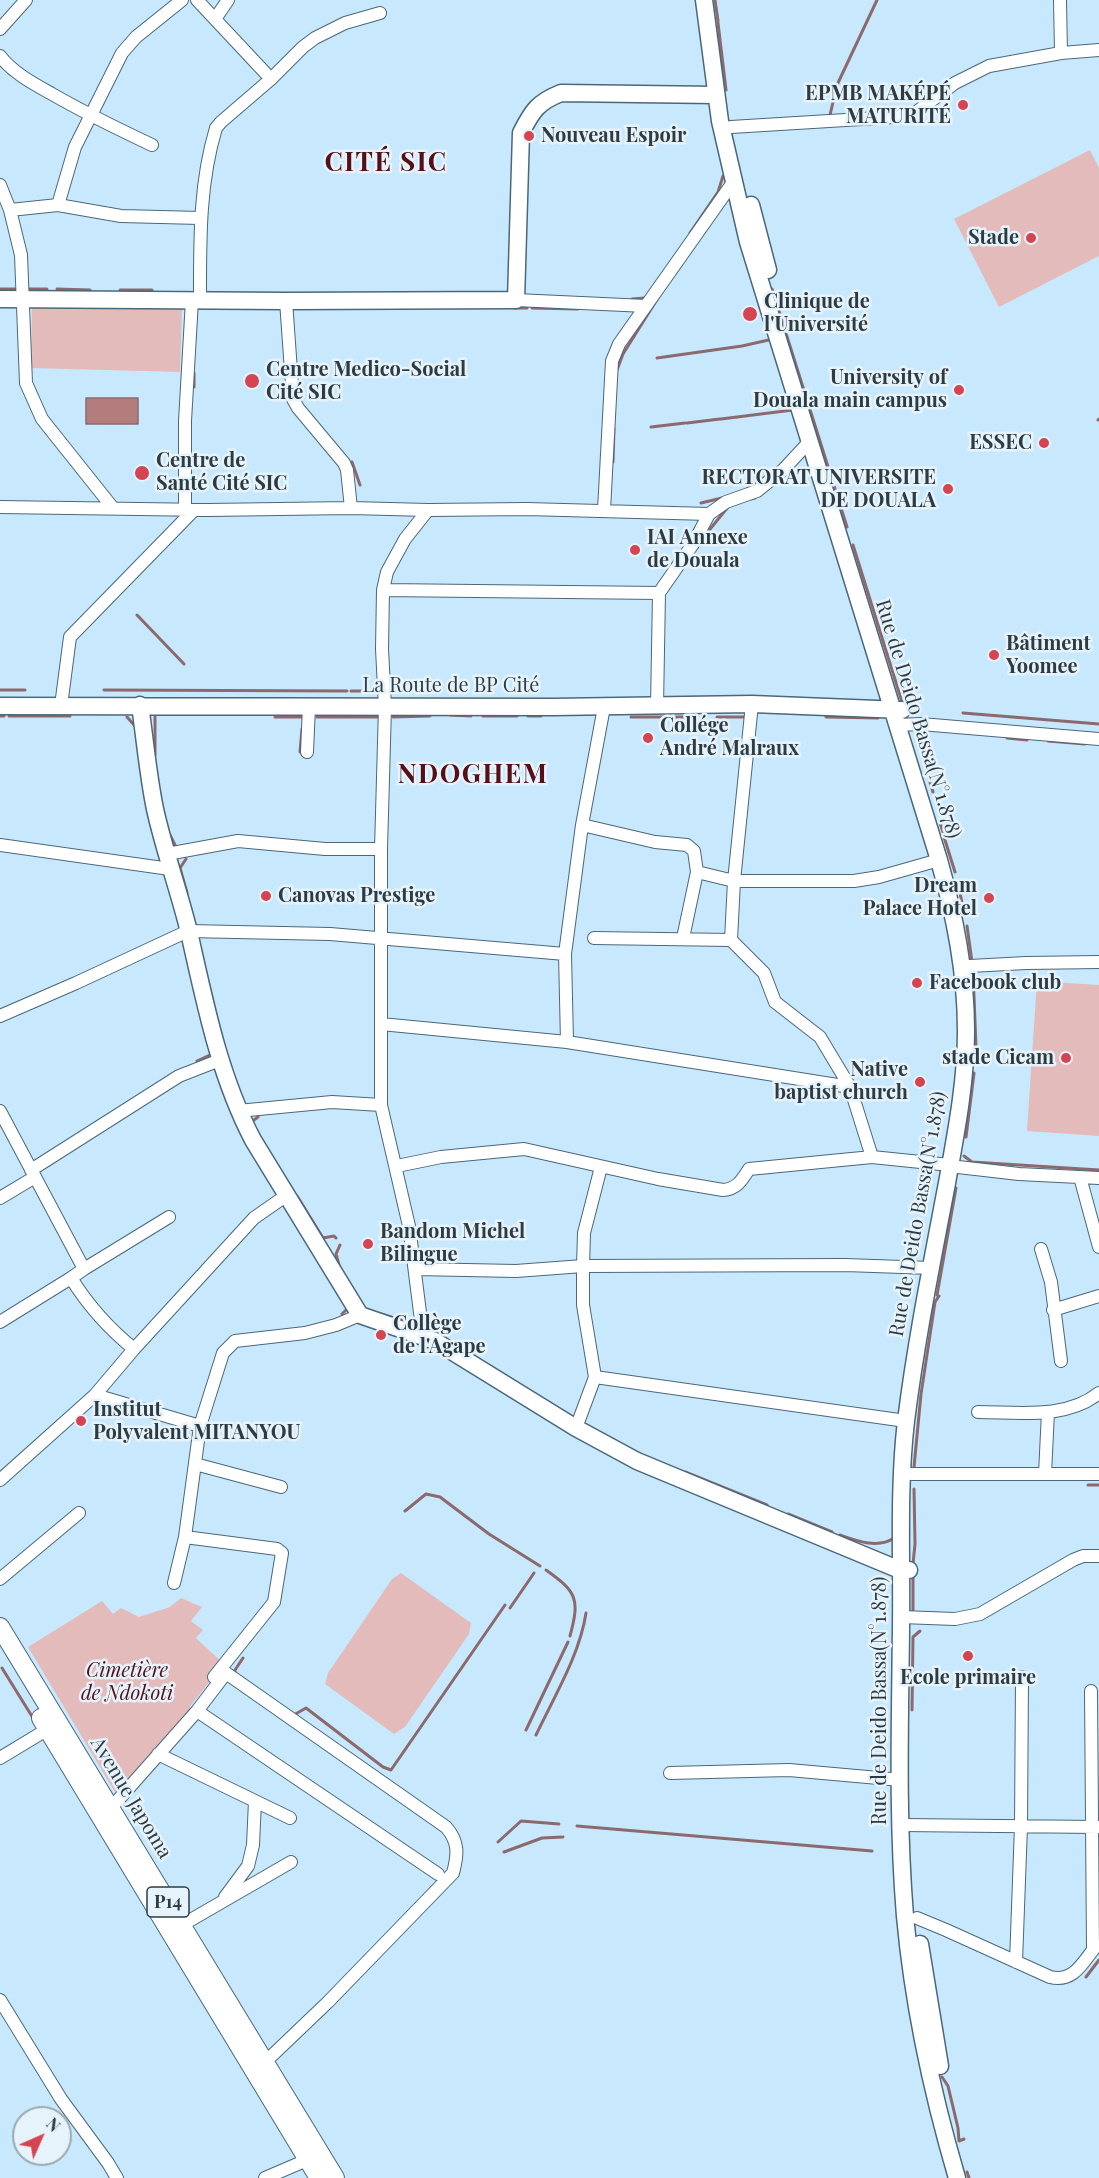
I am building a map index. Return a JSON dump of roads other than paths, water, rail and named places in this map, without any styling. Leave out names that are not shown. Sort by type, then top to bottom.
[{"type":"main road","name":"Rue de Deido Bassa(N°1.878)","points":[[704,0],[716,95],[748,242],[809,442],[900,717],[958,934],[965,998],[965,1067],[954,1166],[931,1268],[923,1336],[906,1421],[902,1474],[905,1570]]},
{"type":"main road","points":[[714,0],[731,127],[783,321],[847,539],[900,717],[928,794],[957,898],[970,966],[974,1002],[973,1054],[923,1336],[905,1570],[907,1824],[917,1918],[939,2062],[967,2178]]},
{"type":"main road","points":[[0,299],[286,302],[516,300],[521,133],[531,112],[546,99],[561,93],[716,95]]},
{"type":"main road","name":"La Route de BP Cité","points":[[0,706],[657,707],[752,704],[900,717]]},
{"type":"main road","points":[[140,705],[155,810],[220,1060],[238,1111],[360,1315],[423,1336],[620,1453],[659,1471],[905,1570]]},
{"type":"main road","name":"Rue de Deido Bassa(N°1.878)","points":[[906,1617],[901,1780],[907,1824],[905,1914],[928,2065],[957,2178]]},
{"type":"main road","name":"Avenue Japoma","points":[[2,1640],[48,1729],[314,2157],[335,2178]]},
{"type":"main road","name":"Avenue Japoma","points":[[2,1640],[111,1808],[183,1925],[260,2067]]},
{"type":"main road","name":"Avenue Japoma","points":[[314,2157],[319,2178]]},
{"type":"street","points":[[0,29],[26,0]]},
{"type":"street","points":[[58,205],[68,167],[89,115],[127,46],[182,0]]},
{"type":"street","points":[[197,0],[272,80]]},
{"type":"street","points":[[215,19],[228,0]]},
{"type":"street","points":[[1060,0],[1061,53]]},
{"type":"street","points":[[61,706],[70,637],[190,509],[185,421],[196,301],[200,218],[216,128],[272,80],[303,47],[315,38],[345,23],[380,13]]},
{"type":"street","points":[[731,127],[911,116],[955,83],[989,66],[1061,53],[1099,50]]},
{"type":"street","points":[[0,56],[4,62],[28,81],[89,115],[152,145]]},
{"type":"street","points":[[604,510],[612,361],[619,344],[734,181]]},
{"type":"street","points":[[0,187],[10,210],[21,255],[26,383],[42,419],[113,508]]},
{"type":"street","points":[[10,210],[58,205],[121,216],[200,218]]},
{"type":"street","points":[[516,300],[646,306]]},
{"type":"street","points":[[286,302],[293,399],[344,463],[347,470],[351,508]]},
{"type":"street","points":[[657,707],[658,593],[693,544],[709,514],[726,502],[757,491],[783,470],[809,442]]},
{"type":"street","points":[[0,507],[527,509],[709,514]]},
{"type":"street","points":[[423,1336],[409,1226],[397,1166],[381,1105],[381,849],[385,706],[382,649],[384,579],[410,531],[428,510]]},
{"type":"street","points":[[383,590],[658,593]]},
{"type":"street","points":[[731,940],[734,881],[752,704]]},
{"type":"street","points":[[307,752],[309,706]]},
{"type":"street","points":[[567,1042],[565,954],[582,825],[604,707]]},
{"type":"street","points":[[900,717],[1099,740]]},
{"type":"street","points":[[582,825],[655,842],[687,845],[694,851],[697,872],[683,938]]},
{"type":"street","points":[[0,845],[168,861],[238,841],[325,849],[381,849]]},
{"type":"street","points":[[697,872],[734,881],[866,880],[939,860]]},
{"type":"street","points":[[0,1016],[188,931],[330,934],[565,954]]},
{"type":"street","points":[[594,938],[731,940],[764,974],[775,1002],[817,1034],[850,1087],[872,1158]]},
{"type":"street","points":[[970,966],[1099,962]]},
{"type":"street","points":[[381,1024],[567,1042],[850,1087]]},
{"type":"street","points":[[0,1198],[33,1173],[178,1076],[220,1060]]},
{"type":"street","points":[[238,1111],[332,1102],[381,1105]]},
{"type":"street","points":[[0,1111],[84,1269]]},
{"type":"street","points":[[397,1166],[441,1157],[518,1149],[723,1191],[740,1183],[749,1169],[872,1158],[1019,1174],[1099,1178]]},
{"type":"street","points":[[576,1428],[596,1377],[583,1305],[583,1266],[584,1233],[602,1167]]},
{"type":"street","points":[[1080,1177],[1099,1247]]},
{"type":"street","points":[[0,1480],[95,1395],[134,1348],[254,1218],[287,1194]]},
{"type":"street","points":[[0,1322],[169,1218]]},
{"type":"street","points":[[1041,1249],[1049,1274],[1061,1361]]},
{"type":"street","points":[[415,1269],[516,1271],[583,1266],[845,1264],[931,1268]]},
{"type":"street","points":[[71,1278],[98,1316],[111,1330],[134,1348]]},
{"type":"street","points":[[1053,1310],[1099,1296]]},
{"type":"street","points":[[174,1583],[185,1537],[200,1426],[224,1353],[236,1341],[323,1329],[360,1315]]},
{"type":"street","points":[[596,1377],[906,1421]]},
{"type":"street","points":[[978,1412],[1048,1412],[1073,1407],[1099,1393]]},
{"type":"street","points":[[95,1395],[200,1426]]},
{"type":"street","points":[[1045,1474],[1048,1412]]},
{"type":"street","points":[[195,1464],[281,1487]]},
{"type":"street","points":[[911,1474],[1099,1474]]},
{"type":"street","points":[[0,1580],[79,1513]]},
{"type":"street","points":[[185,1537],[277,1549],[282,1553],[274,1602],[186,1714],[194,1715],[438,1874]]},
{"type":"street","points":[[906,1617],[955,1619],[980,1614],[1083,1556],[1099,1556]]},
{"type":"street","points":[[111,1808],[194,1715],[226,1673],[446,1827],[454,1836],[458,1848],[453,1873],[260,2067]]},
{"type":"street","points":[[1016,1962],[1021,1826],[1022,1677]]},
{"type":"street","points":[[917,1918],[1059,1980],[1073,1974],[1096,1946],[1091,1691]]},
{"type":"street","points":[[0,1758],[48,1729]]},
{"type":"street","points":[[158,1754],[290,1818]]},
{"type":"street","points":[[670,1773],[789,1770],[901,1780]]},
{"type":"street","points":[[222,1902],[248,1866],[255,1801]]},
{"type":"street","points":[[907,1824],[1095,1827]]},
{"type":"street","points":[[183,1925],[291,1862]]},
{"type":"street","points":[[0,2000],[61,2099],[117,2178]]},
{"type":"street","points":[[265,2178],[314,2157]]},
{"type":"waterway","points":[[715,0],[718,21]]},
{"type":"waterway","points":[[830,115],[837,85],[877,0]]},
{"type":"waterway","points":[[718,23],[726,90]]},
{"type":"waterway","points":[[690,233],[718,192],[723,176],[725,176]]},
{"type":"waterway","points":[[0,289],[18,289]]},
{"type":"waterway","points":[[25,289],[47,289]]},
{"type":"waterway","points":[[57,289],[90,290]]},
{"type":"waterway","points":[[772,289],[847,527]]},
{"type":"waterway","points":[[120,290],[152,290]]},
{"type":"waterway","points":[[632,299],[645,298]]},
{"type":"waterway","points":[[617,370],[623,354],[658,298]]},
{"type":"waterway","points":[[515,308],[527,308]]},
{"type":"waterway","points":[[532,308],[578,309]]},
{"type":"waterway","points":[[657,358],[742,346],[773,339]]},
{"type":"waterway","points":[[194,373],[194,387]]},
{"type":"waterway","points":[[721,419],[793,410]]},
{"type":"waterway","points":[[687,423],[720,419]]},
{"type":"waterway","points":[[651,427],[685,423]]},
{"type":"waterway","points":[[613,462],[614,428]]},
{"type":"waterway","points":[[352,462],[360,485]]},
{"type":"waterway","points":[[748,488],[765,477]]},
{"type":"waterway","points":[[701,503],[722,498]]},
{"type":"waterway","points":[[742,501],[755,498]]},
{"type":"waterway","points":[[702,539],[728,507]]},
{"type":"waterway","points":[[853,545],[902,702],[910,708]]},
{"type":"waterway","points":[[137,615],[184,664]]},
{"type":"waterway","points":[[0,690],[25,690]]},
{"type":"waterway","points":[[104,690],[347,691]]},
{"type":"waterway","points":[[351,691],[380,691]]},
{"type":"waterway","points":[[963,713],[1099,724]]},
{"type":"waterway","points":[[450,715],[471,716]]},
{"type":"waterway","points":[[9,716],[70,716]]},
{"type":"waterway","points":[[393,717],[430,716]]},
{"type":"waterway","points":[[483,716],[517,716]]},
{"type":"waterway","points":[[528,716],[541,716]]},
{"type":"waterway","points":[[127,717],[135,726]]},
{"type":"waterway","points":[[155,717],[155,755]]},
{"type":"waterway","points":[[275,717],[306,717]]},
{"type":"waterway","points":[[317,717],[381,717]]},
{"type":"waterway","points":[[631,717],[694,717]]},
{"type":"waterway","points":[[717,717],[748,717]]},
{"type":"waterway","points":[[826,717],[878,718]]},
{"type":"waterway","points":[[300,752],[302,729]]},
{"type":"waterway","points":[[1007,738],[1027,740]]},
{"type":"waterway","points":[[1048,741],[1085,744]]},
{"type":"waterway","points":[[927,772],[933,792]]},
{"type":"waterway","points":[[940,823],[943,832]]},
{"type":"waterway","points":[[170,835],[176,847]]},
{"type":"waterway","points":[[944,837],[955,872]]},
{"type":"waterway","points":[[186,859],[180,868],[187,893]]},
{"type":"waterway","points":[[958,883],[962,903]]},
{"type":"waterway","points":[[967,926],[972,962]]},
{"type":"waterway","points":[[973,971],[976,1047]]},
{"type":"waterway","points":[[208,981],[214,1007]]},
{"type":"waterway","points":[[197,1061],[212,1054]]},
{"type":"waterway","points":[[966,1137],[974,1073]]},
{"type":"waterway","points":[[250,1123],[258,1117]]},
{"type":"waterway","points":[[964,1156],[972,1162],[1099,1170]]},
{"type":"waterway","points":[[937,1295],[956,1188]]},
{"type":"waterway","points":[[297,1196],[323,1238],[334,1236],[336,1238]]},
{"type":"waterway","points":[[339,1265],[336,1254],[340,1245]]},
{"type":"waterway","points":[[914,1467],[921,1394],[935,1302],[939,1296]]},
{"type":"waterway","points":[[342,1314],[348,1308]]},
{"type":"waterway","points":[[381,1314],[404,1321]]},
{"type":"waterway","points":[[685,1472],[767,1505]]},
{"type":"waterway","points":[[1088,1485],[1099,1485]]},
{"type":"waterway","points":[[913,1564],[914,1489]]},
{"type":"waterway","points":[[405,1511],[426,1494],[440,1497],[489,1534],[540,1566]]},
{"type":"waterway","points":[[788,1514],[832,1532]]},
{"type":"waterway","points":[[840,1535],[874,1543],[894,1538]]},
{"type":"waterway","points":[[546,1570],[564,1584],[573,1597],[575,1613],[570,1636]]},
{"type":"waterway","points":[[510,1608],[534,1573]]},
{"type":"waterway","points":[[913,1574],[913,1613]]},
{"type":"waterway","points":[[292,1716],[306,1708],[383,1767],[391,1770],[505,1605]]},
{"type":"waterway","points":[[536,1735],[572,1660],[586,1613]]},
{"type":"waterway","points":[[912,1710],[913,1637],[920,1631]]},
{"type":"waterway","points":[[526,1730],[568,1642]]},
{"type":"waterway","points":[[235,1675],[235,1670],[243,1658]]},
{"type":"waterway","points":[[2,1668],[33,1718]]},
{"type":"waterway","points":[[498,1842],[521,1821],[559,1824]]},
{"type":"waterway","points":[[577,1826],[872,1851]]},
{"type":"waterway","points":[[504,1852],[542,1838],[563,1837]]},
{"type":"waterway","points":[[1086,1977],[1099,1960]]},
{"type":"waterway","points":[[942,2077],[948,2086],[959,2141],[964,2139]]},
{"type":"waterway","points":[[967,2172],[969,2178]]},
{"type":"place","name":"EPMB MAKÉPÉ MATURITÉ","points":[[963,105]]},
{"type":"place","name":"Nouveau Espoir","points":[[529,136]]},
{"type":"place","name":"Stade","points":[[1031,238]]},
{"type":"place","name":"Clinique de l'Université","points":[[750,314]]},
{"type":"place","name":"Centre Medico-Social Cité SIC","points":[[252,381]]},
{"type":"place","name":"University of Douala main campus","points":[[959,390]]},
{"type":"place","name":"ESSEC","points":[[1044,443]]},
{"type":"place","name":"Centre de Santé Cité SIC","points":[[142,473]]},
{"type":"place","name":"RECTORAT UNIVERSITE DE DOUALA","points":[[948,489]]},
{"type":"place","name":"IAI Annexe de Douala","points":[[635,550]]},
{"type":"place","name":"Bâtiment Yoomee","points":[[994,655]]},
{"type":"place","name":"Collége André Malraux","points":[[648,738]]},
{"type":"place","name":"Canovas Prestige","points":[[266,896]]},
{"type":"place","name":"Dream Palace Hotel","points":[[989,898]]},
{"type":"place","name":"Facebook club","points":[[917,983]]},
{"type":"place","name":"stade Cicam","points":[[1066,1058]]},
{"type":"place","name":"Native baptist church","points":[[920,1082]]},
{"type":"place","name":"Bandom Michel Bilingue","points":[[368,1244]]},
{"type":"place","name":"Collège de l'Agape","points":[[381,1335]]},
{"type":"place","name":"Institut Polyvalent MITANYOU","points":[[81,1421]]},
{"type":"place","name":"Ecole primaire","points":[[968,1656]]},
{"type":"district","name":"CITÉ SIC","points":[[386,163]]},
{"type":"district","name":"NDOGHEM","points":[[473,775]]},
{"type":"park label","name":"Cimetière de Ndokoti","points":[[127,1682]]}]
